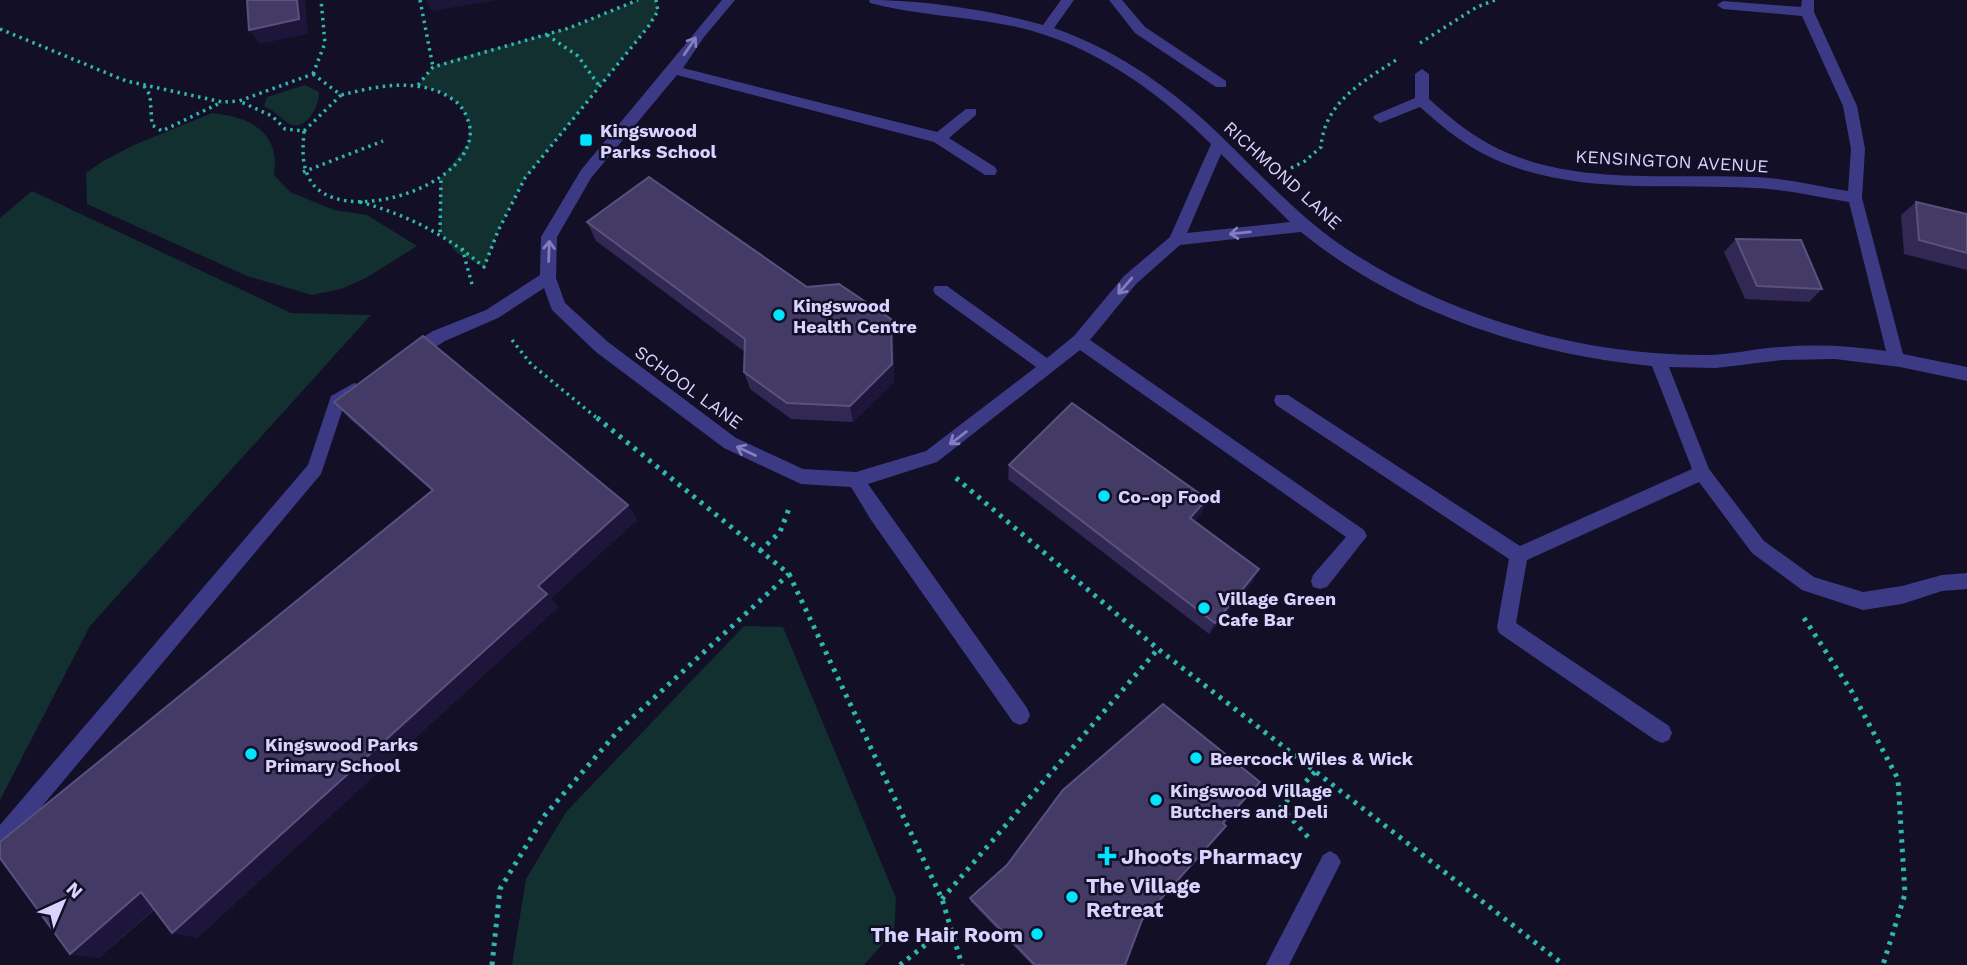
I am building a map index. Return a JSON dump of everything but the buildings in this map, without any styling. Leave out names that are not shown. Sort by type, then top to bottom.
[{"type":"street","name":"SCHOOL LANE","points":[[729,0],[699,34],[674,70],[586,173],[549,237],[548,278],[558,306],[602,347],[730,443],[801,476],[856,480],[931,457],[1048,367],[1080,341],[1130,280],[1176,240],[1219,144]]},
{"type":"street","name":"RICHMOND LANE","points":[[875,0],[909,8],[1002,20],[1046,30],[1139,77],[1219,144],[1304,226],[1350,259],[1438,306],[1515,334],[1587,353],[1658,360],[1732,360],[1787,353],[1850,352],[1896,357],[1967,374]]},
{"type":"street","points":[[1046,30],[1068,0]]},
{"type":"street","points":[[1115,0],[1140,30],[1221,84]]},
{"type":"street","points":[[1723,5],[1808,6],[1850,106],[1858,149],[1855,198],[1896,357]]},
{"type":"street","points":[[674,70],[939,138],[990,171]]},
{"type":"street","points":[[1380,118],[1422,101],[1422,74]]},
{"type":"street","name":"KENSINGTON AVENUE","points":[[1422,101],[1451,127],[1495,154],[1560,175],[1617,181],[1752,182],[1855,198]]},
{"type":"street","points":[[939,138],[971,112]]},
{"type":"street","points":[[1176,240],[1304,226]]},
{"type":"street","points":[[393,365],[439,336],[492,314],[548,278]]},
{"type":"street","points":[[941,290],[1048,367]]},
{"type":"street","points":[[1080,341],[1358,536],[1320,581]]},
{"type":"street","points":[[1658,360],[1702,472],[1758,547],[1809,583],[1863,601],[1902,595],[1942,583],[1967,581]]},
{"type":"street","points":[[0,841],[315,468],[337,401],[371,379]]},
{"type":"street","points":[[1282,400],[1519,555]]},
{"type":"street","points":[[1519,555],[1702,472]]},
{"type":"street","points":[[856,480],[877,514],[1020,715]]},
{"type":"street","points":[[1519,555],[1506,627],[1662,733]]},
{"type":"street","points":[[1277,965],[1330,862]]},
{"type":"path","points":[[0,29],[126,81],[222,102],[239,101],[313,74],[325,43],[321,0]]},
{"type":"path","points":[[420,0],[433,67]]},
{"type":"path","points":[[418,85],[433,67],[546,35],[606,15],[638,0]]},
{"type":"path","points":[[360,202],[402,213],[440,232],[485,267],[498,231],[525,178],[648,27],[658,11],[656,0]]},
{"type":"path","points":[[546,35],[568,45],[580,56],[600,87]]},
{"type":"path","points":[[313,74],[341,95]]},
{"type":"path","points":[[143,85],[150,95],[152,125],[162,131],[222,102]]},
{"type":"path","points":[[418,85],[443,93],[460,105],[469,122],[469,142],[441,178],[391,198],[360,202],[337,201],[318,189],[303,172],[300,148],[304,131],[341,95],[418,85]]},
{"type":"path","points":[[239,101],[272,116],[285,130],[304,131]]},
{"type":"path","points":[[303,172],[383,141]]},
{"type":"path","points":[[440,232],[441,178]]},
{"type":"path","points":[[462,248],[474,292],[531,364],[789,574],[942,899],[962,965]]},
{"type":"path","points":[[931,457],[1158,649],[1564,965]]},
{"type":"path","points":[[760,551],[780,532]]},
{"type":"path","points":[[492,965],[500,889],[545,815],[619,730],[789,574]]},
{"type":"path","points":[[1801,614],[1852,692],[1898,779],[1905,894],[1883,965]]},
{"type":"path","points":[[942,899],[1158,649]]},
{"type":"path","points":[[1315,772],[1281,807],[1330,862]]},
{"type":"path","points":[[900,965],[949,926]]},
{"type":"green space","points":[[638,0],[656,0],[658,11],[648,27],[525,178],[498,231],[484,267],[457,253],[440,232],[441,178],[469,142],[469,122],[460,105],[443,93],[418,85],[433,67],[569,28]]},
{"type":"green space","points":[[305,85],[319,92],[314,111],[306,122],[300,125],[288,123],[264,106],[267,97]]},
{"type":"green space","points":[[212,113],[239,118],[260,129],[273,148],[274,175],[290,192],[334,210],[367,215],[417,246],[366,278],[341,289],[312,295],[247,276],[87,204],[86,173],[134,145]]},
{"type":"green space","points":[[32,191],[291,313],[371,315],[90,626],[0,800],[0,218]]},
{"type":"green space","points":[[744,626],[783,627],[896,898],[894,931],[864,965],[512,965],[526,879],[566,812]]},
{"type":"place","name":"Kingswood Parks School","points":[[586,140]]},
{"type":"place","name":"Kingswood Health Centre","points":[[779,315]]},
{"type":"place","name":"Co-op Food","points":[[1104,496]]},
{"type":"place","name":"Village Green Cafe Bar","points":[[1204,608]]},
{"type":"place","name":"Kingswood Parks Primary School","points":[[251,754]]},
{"type":"place","name":"Beercock Wiles & Wick","points":[[1196,758]]},
{"type":"place","name":"Kingswood Village Butchers and Deli","points":[[1156,800]]},
{"type":"place","name":"Jhoots Pharmacy","points":[[1107,856]]},
{"type":"place","name":"The Village Retreat","points":[[1072,897]]},
{"type":"place","name":"The Hair Room","points":[[1037,934]]}]
